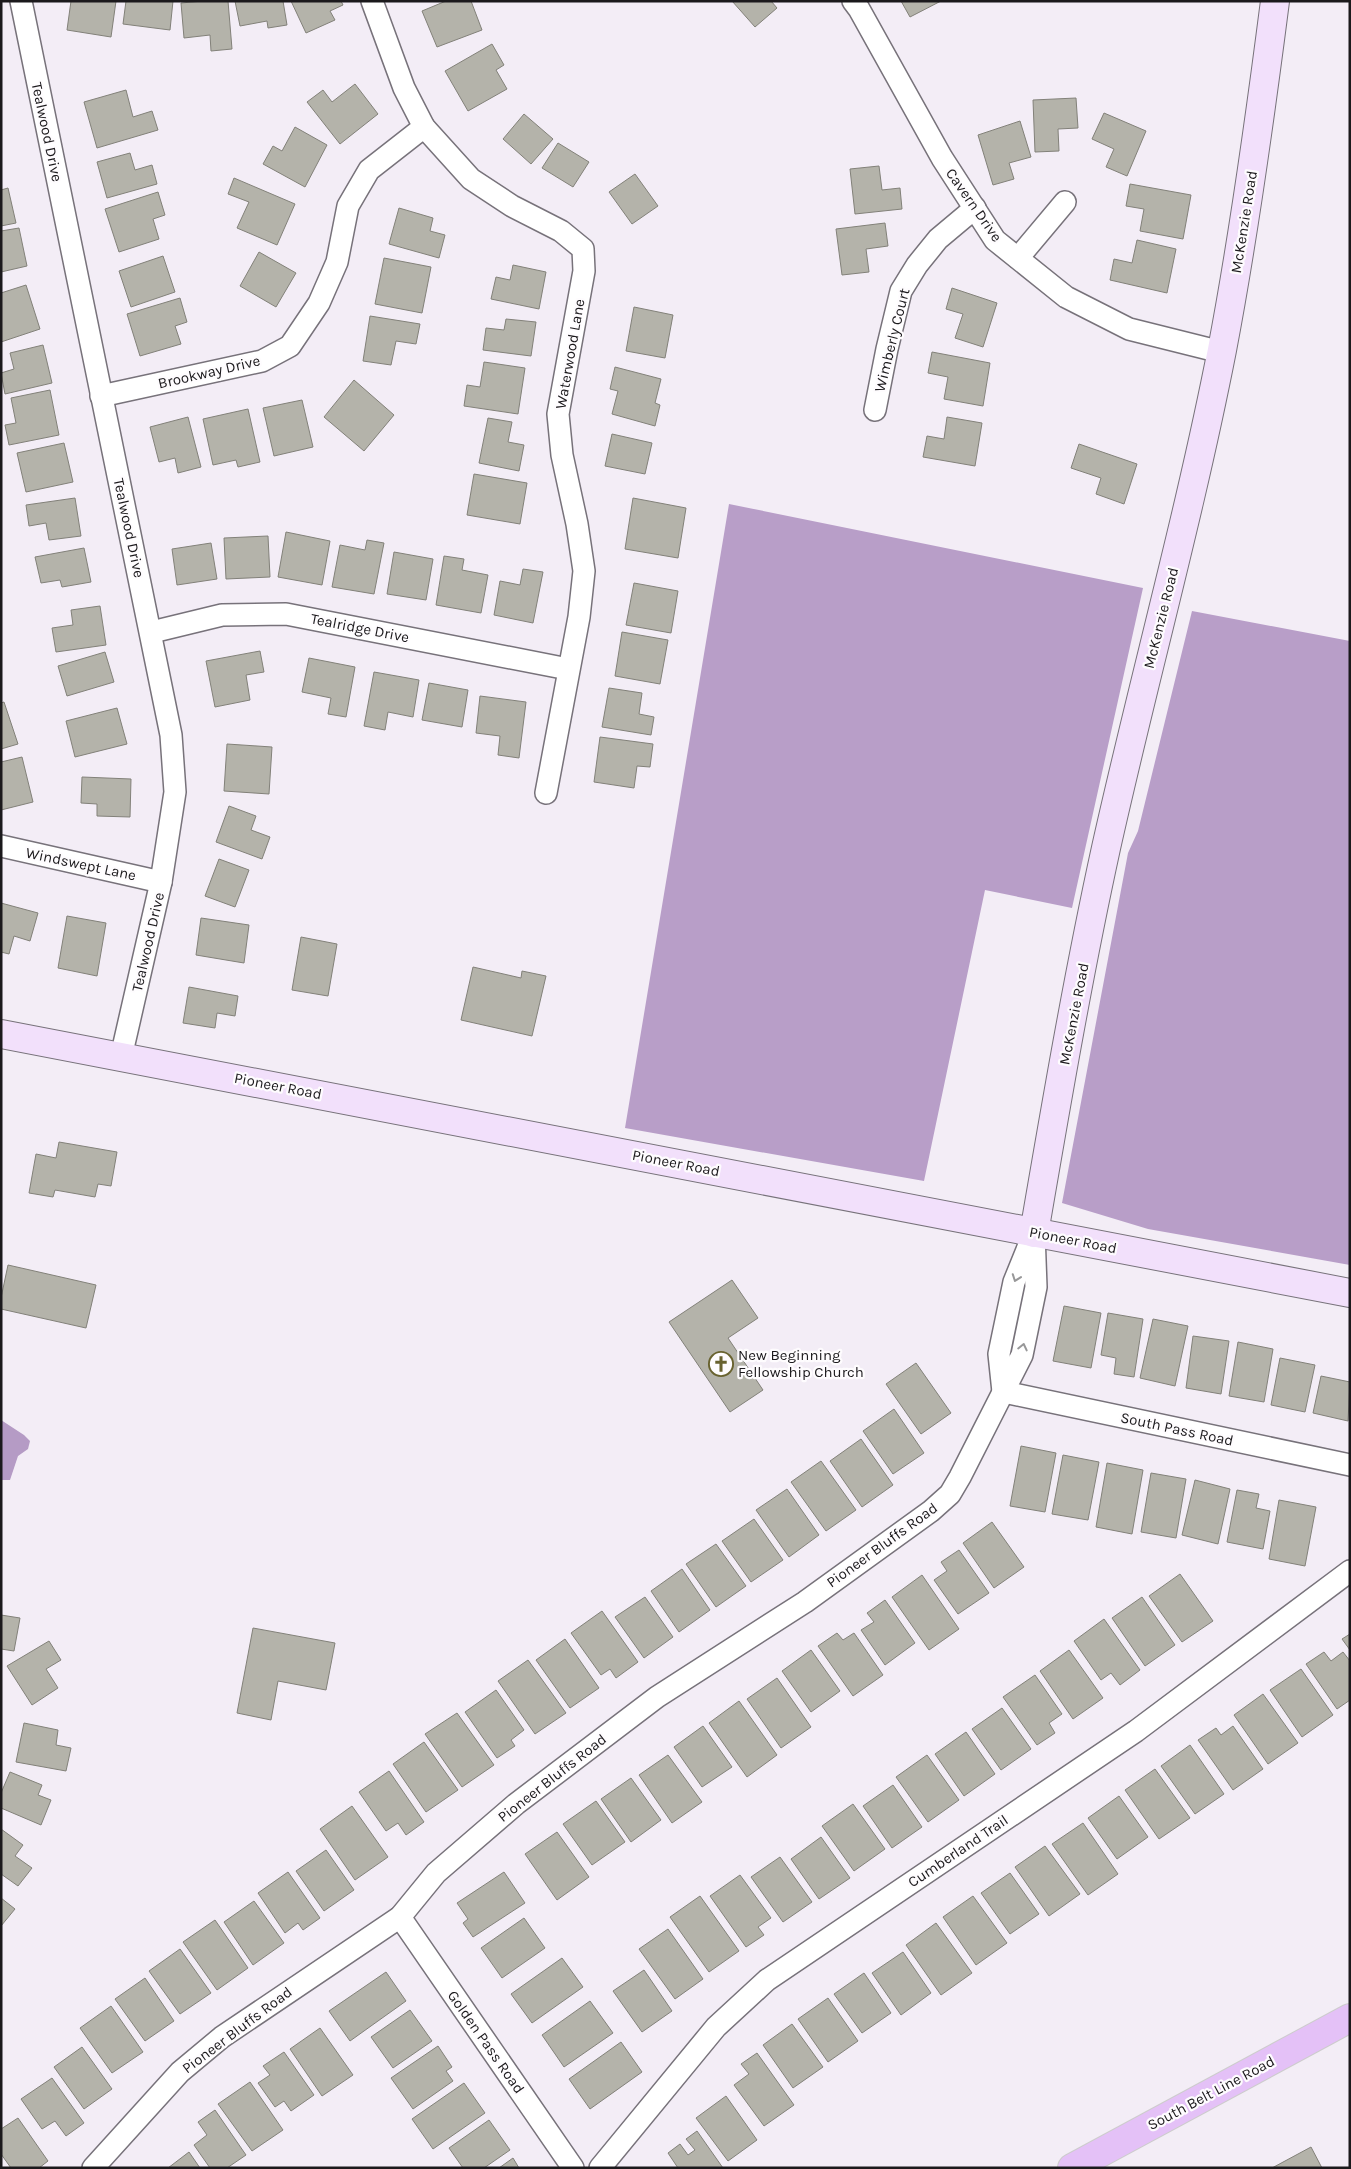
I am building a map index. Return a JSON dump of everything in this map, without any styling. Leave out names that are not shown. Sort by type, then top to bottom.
[{"type":"main road","name":"McKenzie Road","points":[[1034,1233],[1067,1048],[1106,851],[1191,498],[1221,352],[1245,223],[1275,1]]},
{"type":"main road","name":"Pioneer Road","points":[[1,1034],[1350,1293]]},
{"type":"main road","name":"South Belt Line Road","points":[[1072,2168],[1350,2018]]},
{"type":"street","name":"Tealwood Drive","points":[[21,1],[101,396],[152,632],[171,735],[175,792],[161,882],[121,1057]]},
{"type":"street","name":"Waterwood Lane","points":[[372,1],[404,88],[424,127],[471,179],[512,206],[561,231],[583,249],[584,271],[558,414],[562,455],[578,524],[584,571],[579,617],[546,793]]},
{"type":"street","name":"Cavern Drive","points":[[853,1],[898,75],[942,158],[995,240],[1066,297],[1129,329],[1221,352]]},
{"type":"street","name":"Brookway Drive","points":[[101,396],[262,361],[290,346],[319,303],[337,262],[348,206],[368,170],[424,127]]},
{"type":"street","points":[[1018,258],[1065,202]]},
{"type":"street","name":"Wimberly Court","points":[[875,410],[901,291],[917,265],[938,239],[974,208]]},
{"type":"street","name":"Tealridge Drive","points":[[152,632],[222,615],[286,614],[568,669]]},
{"type":"street","name":"Windswept Lane","points":[[1,846],[161,882]]},
{"type":"street","name":"Pioneer Bluffs Road","points":[[93,2168],[180,2072],[222,2037],[400,1917],[436,1873],[516,1804],[657,1697],[805,1602],[931,1512],[950,1494],[1022,1355],[1036,1287],[1034,1233]]},
{"type":"street","name":"South Pass Road","points":[[1004,1392],[1350,1465]]},
{"type":"street","name":"Cumberland Trail","points":[[600,2168],[716,2027],[767,1980],[1136,1731],[1350,1571]]},
{"type":"street","name":"Golden Pass Road","points":[[400,1917],[573,2168]]},
{"type":"shaded area","points":[[729,504],[1143,588],[1072,908],[985,890],[924,1181],[625,1128]]},
{"type":"shaded area","points":[[1192,611],[1350,641],[1350,1265],[1148,1229],[1062,1203],[1128,853],[1138,831]]},
{"type":"shaded area","points":[[1,1420],[30,1441],[28,1449],[18,1456],[10,1480],[1,1480]]},
{"type":"building","points":[[71,1],[116,1],[111,37],[67,30]]},
{"type":"building","points":[[126,1],[173,1],[170,30],[123,24]]},
{"type":"building","points":[[228,1],[232,49],[211,51],[210,35],[184,38],[181,3]]},
{"type":"building","points":[[235,1],[283,1],[287,25],[268,28],[267,21],[240,26]]},
{"type":"building","points":[[291,1],[341,1],[343,5],[330,11],[335,20],[306,33]]},
{"type":"building","points":[[446,1],[471,1],[482,30],[437,47],[422,11]]},
{"type":"building","points":[[732,1],[771,1],[777,8],[755,27]]},
{"type":"building","points":[[901,1],[941,1],[910,17]]},
{"type":"building","points":[[492,44],[504,65],[496,70],[507,89],[468,111],[445,71]]},
{"type":"building","points":[[355,84],[378,114],[340,144],[307,102],[323,90],[332,102]]},
{"type":"building","points":[[126,90],[133,117],[152,111],[158,130],[97,148],[84,102]]},
{"type":"building","points":[[1076,98],[1078,128],[1058,129],[1059,151],[1035,152],[1033,100]]},
{"type":"building","points":[[1104,113],[1146,131],[1127,176],[1106,167],[1114,149],[1092,139]]},
{"type":"building","points":[[524,114],[553,139],[531,164],[503,139]]},
{"type":"building","points":[[1020,121],[1031,157],[1009,163],[1014,179],[993,185],[978,135]]},
{"type":"building","points":[[295,127],[327,145],[305,187],[263,164],[273,146],[282,151]]},
{"type":"building","points":[[558,143],[589,162],[573,187],[542,168]]},
{"type":"building","points":[[130,153],[135,170],[152,165],[157,184],[107,198],[97,162]]},
{"type":"building","points":[[879,166],[882,190],[900,188],[902,209],[855,214],[850,169]]},
{"type":"building","points":[[635,174],[658,206],[632,224],[609,192]]},
{"type":"building","points":[[234,178],[295,204],[277,245],[237,228],[249,202],[228,194]]},
{"type":"building","points":[[1130,184],[1191,195],[1183,239],[1140,231],[1144,209],[1126,206]]},
{"type":"building","points":[[8,188],[16,223],[1,226],[1,190]]},
{"type":"building","points":[[158,192],[165,215],[153,219],[159,239],[119,252],[105,209]]},
{"type":"building","points":[[399,208],[433,218],[430,231],[445,235],[439,258],[389,244]]},
{"type":"building","points":[[885,223],[888,246],[866,249],[869,272],[842,275],[836,229]]},
{"type":"building","points":[[19,228],[27,266],[1,272],[1,231]]},
{"type":"building","points":[[1137,240],[1176,249],[1167,293],[1110,280],[1114,259],[1132,263]]},
{"type":"building","points":[[259,252],[296,273],[276,307],[240,286]]},
{"type":"building","points":[[163,256],[175,292],[131,307],[119,271]]},
{"type":"building","points":[[384,258],[431,267],[422,313],[375,304]]},
{"type":"building","points":[[513,265],[546,272],[539,309],[491,299],[496,277],[510,280]]},
{"type":"building","points":[[26,285],[40,329],[1,342],[1,293]]},
{"type":"building","points":[[952,288],[997,303],[983,347],[955,338],[963,314],[946,309]]},
{"type":"building","points":[[180,298],[187,322],[175,326],[181,344],[140,356],[127,314]]},
{"type":"building","points":[[634,307],[673,315],[665,358],[626,351]]},
{"type":"building","points":[[370,316],[420,324],[416,344],[396,341],[391,365],[363,361]]},
{"type":"building","points":[[506,319],[536,322],[531,356],[483,350],[486,328],[504,330]]},
{"type":"building","points":[[43,345],[52,383],[5,394],[1,373],[14,369],[10,353]]},
{"type":"building","points":[[932,352],[990,363],[983,406],[944,399],[948,377],[928,373]]},
{"type":"building","points":[[484,362],[525,368],[518,414],[464,406],[467,385],[480,387]]},
{"type":"building","points":[[615,367],[661,379],[655,403],[660,405],[655,426],[612,414],[618,391],[610,389]]},
{"type":"building","points":[[354,380],[394,415],[364,451],[324,417]]},
{"type":"building","points":[[50,390],[59,435],[9,445],[5,425],[16,423],[11,398]]},
{"type":"building","points":[[302,400],[313,447],[274,456],[263,408]]},
{"type":"building","points":[[248,409],[260,462],[238,467],[236,460],[213,465],[203,419]]},
{"type":"building","points":[[188,417],[201,467],[178,473],[175,458],[159,462],[150,427]]},
{"type":"building","points":[[947,417],[982,423],[975,466],[923,457],[927,436],[944,439]]},
{"type":"building","points":[[488,418],[512,422],[508,442],[524,445],[519,471],[479,463]]},
{"type":"building","points":[[612,434],[652,443],[645,474],[605,466]]},
{"type":"building","points":[[64,443],[73,482],[26,492],[17,453]]},
{"type":"building","points":[[1079,444],[1137,464],[1124,504],[1096,494],[1101,478],[1071,468]]},
{"type":"building","points":[[474,474],[527,483],[520,524],[467,515]]},
{"type":"building","points":[[75,498],[81,536],[49,540],[46,523],[29,526],[26,505]]},
{"type":"building","points":[[633,498],[686,508],[678,558],[625,549]]},
{"type":"building","points":[[286,532],[330,541],[322,585],[278,577]]},
{"type":"building","points":[[268,536],[270,577],[226,579],[224,538]]},
{"type":"building","points":[[367,540],[384,543],[374,594],[332,587],[340,545],[365,550]]},
{"type":"building","points":[[211,543],[217,579],[177,585],[172,549]]},
{"type":"building","points":[[84,548],[91,582],[62,587],[60,580],[41,583],[35,557]]},
{"type":"building","points":[[394,552],[433,559],[426,600],[387,594]]},
{"type":"building","points":[[444,556],[464,559],[462,570],[488,575],[481,613],[436,605]]},
{"type":"building","points":[[523,569],[543,572],[533,623],[494,615],[500,581],[520,585]]},
{"type":"building","points":[[634,583],[678,591],[671,633],[626,625]]},
{"type":"building","points":[[100,606],[106,645],[56,652],[52,628],[73,625],[71,610]]},
{"type":"building","points":[[622,632],[668,640],[660,684],[615,676]]},
{"type":"building","points":[[260,651],[264,672],[246,675],[250,700],[215,707],[206,661]]},
{"type":"building","points":[[105,652],[114,682],[67,696],[58,666]]},
{"type":"building","points":[[309,658],[355,667],[346,717],[328,714],[331,698],[302,692]]},
{"type":"building","points":[[374,672],[419,680],[413,717],[388,712],[385,730],[364,726]]},
{"type":"building","points":[[429,683],[468,690],[462,727],[422,720]]},
{"type":"building","points":[[609,688],[642,693],[639,714],[654,717],[651,735],[602,727]]},
{"type":"building","points":[[480,696],[526,702],[519,758],[498,755],[500,736],[476,733]]},
{"type":"building","points":[[4,702],[18,744],[1,749],[1,703]]},
{"type":"building","points":[[117,708],[127,744],[75,757],[66,721]]},
{"type":"building","points":[[600,737],[653,744],[650,767],[637,766],[634,788],[594,782]]},
{"type":"building","points":[[227,744],[272,747],[269,794],[224,791]]},
{"type":"building","points":[[22,757],[33,802],[1,810],[1,762]]},
{"type":"building","points":[[82,777],[131,779],[130,817],[97,816],[97,804],[81,803]]},
{"type":"building","points":[[229,806],[256,816],[251,830],[270,837],[262,859],[216,842]]},
{"type":"building","points":[[219,859],[249,870],[235,907],[205,896]]},
{"type":"building","points":[[1,903],[38,913],[30,941],[14,936],[9,954],[1,952]]},
{"type":"building","points":[[67,916],[106,923],[97,976],[58,968]]},
{"type":"building","points":[[201,918],[249,925],[244,963],[196,955]]},
{"type":"building","points":[[301,937],[337,944],[328,996],[292,990]]},
{"type":"building","points":[[473,967],[521,978],[522,971],[546,976],[532,1036],[461,1020]]},
{"type":"building","points":[[189,987],[238,996],[235,1016],[217,1013],[215,1028],[183,1023]]},
{"type":"building","points":[[59,1142],[117,1152],[111,1186],[98,1184],[95,1197],[55,1190],[53,1197],[29,1193],[36,1154],[56,1158]]},
{"type":"building","points":[[8,1265],[96,1285],[86,1328],[1,1309],[1,1298]]},
{"type":"building","name":"New Beginning Fellowship Church","points":[[732,1280],[758,1318],[728,1338],[763,1390],[730,1412],[669,1322]]},
{"type":"building","points":[[1064,1306],[1101,1313],[1091,1368],[1053,1361]]},
{"type":"building","points":[[1108,1313],[1143,1319],[1134,1377],[1114,1374],[1116,1358],[1101,1355]]},
{"type":"building","points":[[1153,1319],[1188,1326],[1175,1386],[1140,1378]]},
{"type":"building","points":[[1193,1336],[1229,1341],[1221,1394],[1186,1388]]},
{"type":"building","points":[[1238,1342],[1273,1349],[1264,1402],[1229,1396]]},
{"type":"building","points":[[1280,1358],[1315,1365],[1305,1412],[1271,1405]]},
{"type":"building","points":[[916,1363],[951,1413],[921,1434],[886,1384]]},
{"type":"building","points":[[1321,1376],[1350,1382],[1348,1421],[1313,1413]]},
{"type":"building","points":[[894,1409],[924,1453],[893,1474],[863,1431]]},
{"type":"building","points":[[861,1439],[893,1485],[862,1507],[830,1461]]},
{"type":"building","points":[[1021,1446],[1056,1453],[1045,1512],[1010,1506]]},
{"type":"building","points":[[1063,1455],[1099,1462],[1088,1520],[1052,1514]]},
{"type":"building","points":[[821,1461],[856,1510],[826,1531],[791,1482]]},
{"type":"building","points":[[1107,1463],[1143,1470],[1132,1534],[1096,1527]]},
{"type":"building","points":[[1151,1473],[1186,1479],[1176,1538],[1141,1532]]},
{"type":"building","points":[[1195,1480],[1230,1489],[1218,1544],[1182,1535]]},
{"type":"building","points":[[787,1489],[819,1535],[789,1557],[756,1510]]},
{"type":"building","points":[[1237,1490],[1259,1494],[1256,1508],[1270,1511],[1263,1549],[1227,1542]]},
{"type":"building","points":[[1279,1500],[1316,1507],[1305,1566],[1269,1559]]},
{"type":"building","points":[[754,1519],[783,1560],[751,1582],[722,1541]]},
{"type":"building","points":[[992,1522],[1024,1567],[994,1588],[963,1543]]},
{"type":"building","points":[[716,1544],[746,1586],[716,1607],[686,1564]]},
{"type":"building","points":[[959,1550],[989,1593],[958,1614],[934,1580],[947,1571],[941,1562]]},
{"type":"building","points":[[682,1569],[710,1610],[679,1632],[651,1591]]},
{"type":"building","points":[[1180,1574],[1213,1621],[1182,1642],[1149,1596]]},
{"type":"building","points":[[922,1575],[959,1629],[929,1650],[892,1597]]},
{"type":"building","points":[[645,1597],[673,1637],[644,1658],[615,1617]]},
{"type":"building","points":[[1142,1597],[1175,1645],[1145,1666],[1112,1618]]},
{"type":"building","points":[[885,1600],[915,1643],[885,1665],[861,1630],[874,1622],[867,1613]]},
{"type":"building","points":[[602,1611],[638,1662],[616,1678],[610,1669],[601,1675],[571,1633]]},
{"type":"building","points":[[1,1615],[20,1618],[14,1651],[1,1649]]},
{"type":"building","points":[[1104,1619],[1140,1670],[1120,1685],[1111,1673],[1101,1680],[1074,1641]]},
{"type":"building","points":[[253,1628],[335,1643],[326,1690],[278,1681],[271,1720],[237,1713]]},
{"type":"building","points":[[837,1633],[843,1640],[854,1633],[883,1675],[853,1696],[818,1646]]},
{"type":"building","points":[[1350,1634],[1350,1650],[1342,1639]]},
{"type":"building","points":[[565,1639],[599,1688],[570,1708],[536,1660]]},
{"type":"building","points":[[49,1641],[61,1660],[46,1669],[58,1688],[32,1705],[7,1666]]},
{"type":"building","points":[[811,1650],[840,1691],[811,1712],[782,1671]]},
{"type":"building","points":[[1069,1650],[1103,1698],[1073,1719],[1040,1671]]},
{"type":"building","points":[[1324,1652],[1331,1661],[1343,1652],[1350,1661],[1350,1700],[1337,1709],[1306,1664]]},
{"type":"building","points":[[528,1660],[566,1713],[535,1734],[498,1681]]},
{"type":"building","points":[[1301,1669],[1333,1715],[1302,1737],[1270,1690]]},
{"type":"building","points":[[1035,1675],[1062,1714],[1049,1723],[1055,1733],[1037,1745],[1003,1697]]},
{"type":"building","points":[[777,1678],[811,1727],[781,1748],[747,1699]]},
{"type":"building","points":[[496,1690],[524,1730],[511,1740],[515,1746],[497,1758],[465,1712]]},
{"type":"building","points":[[1263,1694],[1298,1743],[1268,1764],[1234,1715]]},
{"type":"building","points":[[739,1701],[777,1755],[747,1777],[709,1723]]},
{"type":"building","points":[[1002,1708],[1031,1749],[1001,1770],[972,1729]]},
{"type":"building","points":[[457,1713],[494,1765],[462,1787],[425,1734]]},
{"type":"building","points":[[24,1723],[58,1730],[56,1745],[71,1748],[66,1771],[16,1762]]},
{"type":"building","points":[[703,1726],[732,1767],[702,1787],[674,1747]]},
{"type":"building","points":[[1233,1726],[1263,1769],[1233,1790],[1198,1740],[1216,1728],[1221,1735]]},
{"type":"building","points":[[966,1732],[995,1774],[964,1796],[935,1754]]},
{"type":"building","points":[[424,1742],[458,1790],[426,1812],[393,1764]]},
{"type":"building","points":[[1190,1745],[1224,1794],[1195,1814],[1161,1766]]},
{"type":"building","points":[[668,1755],[702,1802],[672,1823],[639,1775]]},
{"type":"building","points":[[927,1755],[959,1800],[928,1822],[896,1777]]},
{"type":"building","points":[[1155,1769],[1190,1818],[1159,1839],[1125,1790]]},
{"type":"building","points":[[389,1771],[424,1822],[406,1835],[398,1823],[386,1831],[359,1792]]},
{"type":"building","points":[[10,1772],[42,1785],[38,1795],[51,1800],[41,1825],[1,1808],[1,1793]]},
{"type":"building","points":[[631,1778],[661,1820],[631,1842],[601,1799]]},
{"type":"building","points":[[893,1785],[922,1827],[892,1848],[863,1806]]},
{"type":"building","points":[[1119,1796],[1148,1837],[1117,1859],[1088,1818]]},
{"type":"building","points":[[596,1801],[625,1842],[592,1865],[563,1824]]},
{"type":"building","points":[[853,1804],[885,1849],[854,1871],[822,1826]]},
{"type":"building","points":[[352,1806],[388,1857],[355,1880],[320,1829]]},
{"type":"building","points":[[1083,1823],[1118,1874],[1088,1895],[1052,1844]]},
{"type":"building","points":[[1,1829],[23,1845],[15,1856],[32,1868],[18,1886],[1,1874]]},
{"type":"building","points":[[557,1832],[589,1877],[557,1900],[525,1854]]},
{"type":"building","points":[[821,1837],[850,1878],[819,1899],[791,1859]]},
{"type":"building","points":[[1045,1846],[1080,1894],[1049,1916],[1015,1867]]},
{"type":"building","points":[[326,1850],[354,1890],[324,1911],[296,1871]]},
{"type":"building","points":[[780,1857],[812,1902],[783,1922],[751,1877]]},
{"type":"building","points":[[288,1872],[320,1918],[303,1930],[298,1923],[285,1933],[258,1893]]},
{"type":"building","points":[[504,1872],[525,1903],[473,1937],[463,1923],[468,1919],[457,1903]]},
{"type":"building","points":[[1010,1873],[1039,1914],[1010,1934],[981,1893]]},
{"type":"building","points":[[740,1875],[771,1918],[758,1927],[764,1935],[746,1947],[710,1896]]},
{"type":"building","points":[[700,1896],[739,1951],[709,1972],[670,1917]]},
{"type":"building","points":[[973,1896],[1007,1943],[976,1965],[943,1917]]},
{"type":"building","points":[[1,1898],[15,1909],[1,1926]]},
{"type":"building","points":[[254,1901],[284,1943],[253,1965],[224,1922]]},
{"type":"building","points":[[524,1918],[545,1948],[502,1978],[481,1948]]},
{"type":"building","points":[[215,1920],[248,1968],[217,1990],[183,1942]]},
{"type":"building","points":[[936,1923],[972,1973],[941,1995],[906,1945]]},
{"type":"building","points":[[668,1929],[703,1979],[675,1999],[639,1949]]},
{"type":"building","points":[[180,1949],[211,1993],[180,2014],[149,1971]]},
{"type":"building","points":[[903,1952],[931,1993],[901,2015],[872,1973]]},
{"type":"building","points":[[562,1958],[583,1987],[532,2023],[511,1994]]},
{"type":"building","points":[[644,1970],[672,2011],[642,2032],[613,1991]]},
{"type":"building","points":[[386,1972],[406,2001],[350,2041],[329,2011]]},
{"type":"building","points":[[864,1973],[891,2013],[862,2033],[834,1994]]},
{"type":"building","points":[[145,1978],[174,2021],[145,2041],[115,1999]]},
{"type":"building","points":[[828,1998],[858,2041],[828,2062],[798,2019]]},
{"type":"building","points":[[590,2001],[613,2033],[564,2067],[542,2035]]},
{"type":"building","points":[[111,2006],[143,2052],[112,2073],[80,2028]]},
{"type":"building","points":[[410,2010],[432,2041],[393,2068],[371,2037]]},
{"type":"building","points":[[792,2024],[823,2067],[793,2088],[763,2045]]},
{"type":"building","points":[[320,2028],[353,2075],[322,2096],[290,2049]]},
{"type":"building","points":[[621,2042],[642,2072],[590,2109],[569,2079]]},
{"type":"building","points":[[438,2046],[452,2067],[446,2071],[453,2081],[413,2109],[391,2078]]},
{"type":"building","points":[[82,2047],[112,2089],[84,2109],[54,2067]]},
{"type":"building","points":[[284,2052],[314,2095],[291,2111],[284,2101],[275,2107],[258,2083],[270,2075],[263,2066]]},
{"type":"building","points":[[757,2053],[794,2105],[764,2126],[734,2085],[749,2074],[741,2064]]},
{"type":"building","points":[[52,2078],[84,2123],[66,2136],[55,2121],[42,2129],[21,2099]]},
{"type":"building","points":[[250,2082],[283,2130],[252,2151],[218,2104]]},
{"type":"building","points":[[464,2083],[485,2113],[433,2149],[412,2119]]},
{"type":"building","points":[[726,2096],[757,2140],[728,2161],[696,2118]]},
{"type":"building","points":[[215,2110],[246,2155],[227,2168],[210,2168],[194,2145],[207,2135],[198,2122]]},
{"type":"building","points":[[18,2118],[48,2161],[39,2168],[11,2168],[1,2154],[1,2129]]},
{"type":"building","points":[[489,2120],[510,2150],[484,2168],[463,2168],[449,2148]]},
{"type":"building","points":[[697,2131],[723,2168],[678,2168],[668,2153],[680,2144],[688,2155],[695,2150],[686,2139]]},
{"type":"building","points":[[1311,2147],[1322,2168],[1272,2168]]},
{"type":"building","points":[[189,2152],[200,2168],[168,2168]]},
{"type":"building","points":[[513,2158],[519,2168],[499,2168]]},
{"type":"place","name":"New Beginning Fellowship Church","points":[[721,1364]]}]
